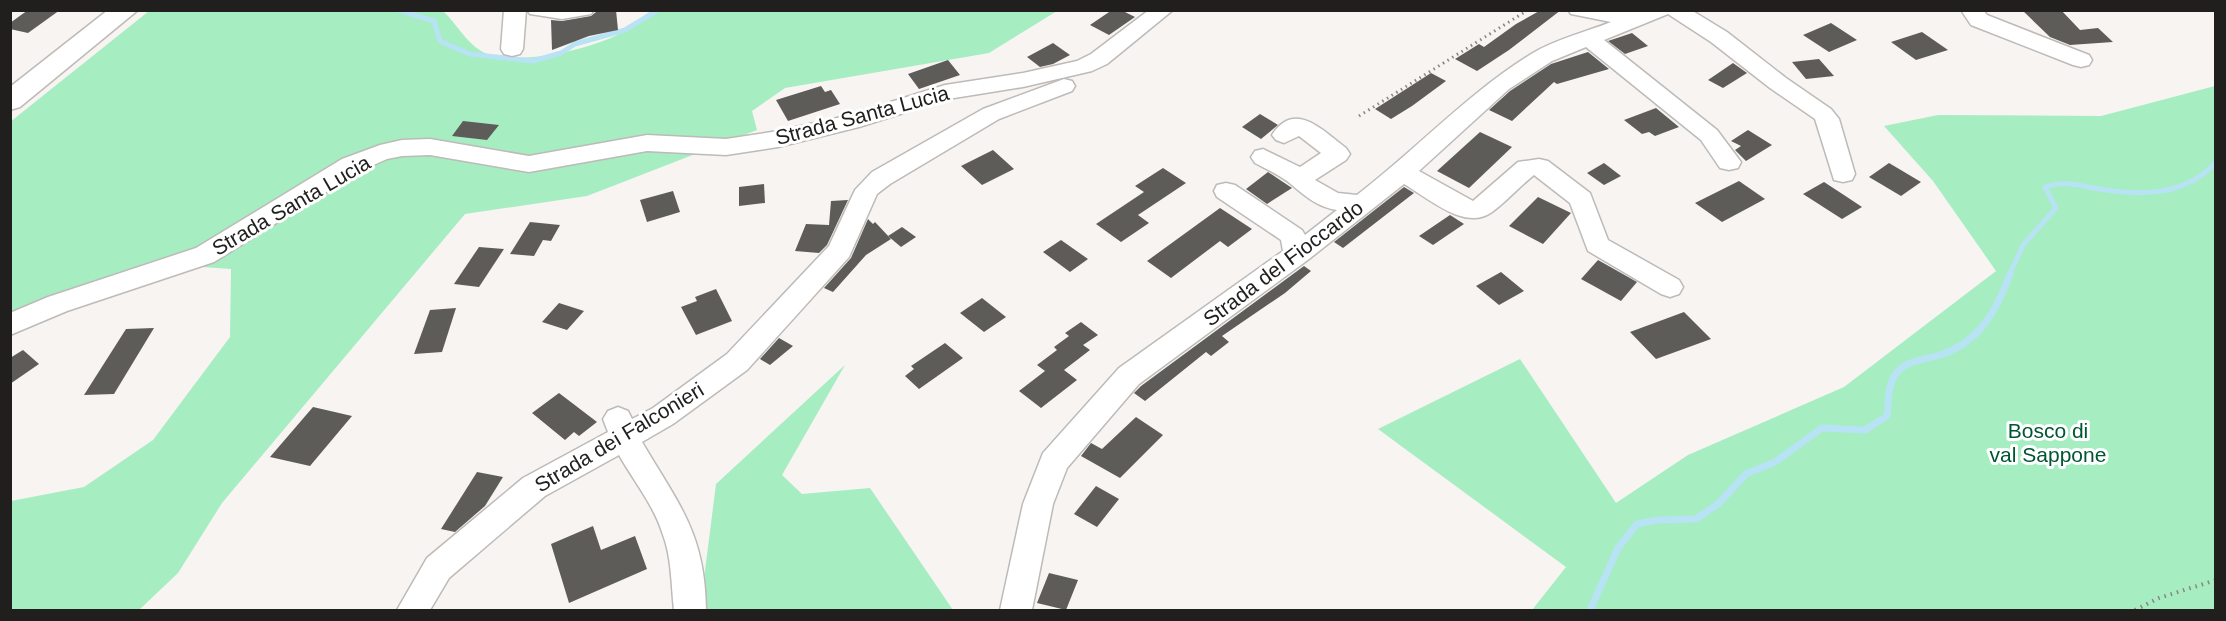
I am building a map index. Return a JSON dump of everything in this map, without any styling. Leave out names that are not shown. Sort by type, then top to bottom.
[{"type":"main road","points":[[10,101],[125,10]]},
{"type":"street","points":[[512,49],[515,10]]},
{"type":"street","points":[[537,10],[562,13],[584,10]]},
{"type":"street","points":[[1578,10],[1612,16],[1656,10]]},
{"type":"street","name":"Strada del Fioccardo","points":[[1016,610],[1038,504],[1054,462],[1129,376],[1300,252],[1403,172],[1501,84],[1544,56],[1661,10]]},
{"type":"street","points":[[1676,10],[1719,37],[1823,114],[1843,174]]},
{"type":"street","points":[[1971,10],[1979,20],[2081,60]]},
{"type":"street","name":"Strada Santa Lucia","points":[[10,325],[62,301],[184,264],[205,255],[351,165],[380,153],[402,148],[430,147],[529,164],[647,143],[726,147],[770,141],[851,122],[945,92],[1023,80],[1083,66],[1100,59],[1162,11]]},
{"type":"street","name":"Strada dei Falconieri","points":[[413,610],[438,568],[534,487],[566,468],[621,429],[663,416],[737,362],[840,251],[867,190],[881,178],[991,114],[1101,73],[1128,51],[1162,11]]},
{"type":"street","points":[[1590,39],[1709,135],[1729,162]]},
{"type":"street","points":[[1284,135],[1299,125],[1338,154],[1300,177]]},
{"type":"street","points":[[1263,157],[1300,177],[1308,187],[1334,201],[1362,204]]},
{"type":"street","points":[[1403,172],[1464,208],[1474,210],[1481,207],[1527,168],[1539,167],[1581,199],[1597,245],[1670,287]]},
{"type":"street","points":[[1226,191],[1293,236],[1294,248],[1300,252]]},
{"type":"street","points":[[621,429],[675,523],[687,563],[690,610]]},
{"type":"path","points":[[1359,116],[1528,10]]},
{"type":"path","points":[[2135,610],[2159,598],[2216,580]]},
{"type":"green space","points":[[149,11],[443,11],[481,51],[494,56],[510,58],[549,55],[604,41],[617,35],[651,11],[1057,11],[989,53],[785,88],[752,111],[757,130],[587,196],[465,214],[222,503],[178,573],[139,610],[11,610],[11,501],[84,487],[153,440],[230,337],[231,269],[174,265],[11,323],[10,122]]},
{"type":"green space","name":"Bosco di val Sappone","points":[[2215,86],[2215,610],[1532,610],[1566,567],[1378,429],[1520,359],[1616,503],[1688,455],[1844,387],[1996,271],[1933,181],[1884,126],[1938,115],[2101,116]]},
{"type":"green space","points":[[845,365],[782,475],[802,494],[870,488],[953,610],[700,610],[716,484]]},
{"type":"building","points":[[28,10],[60,10],[28,33],[10,29],[10,23]]},
{"type":"building","points":[[616,10],[618,30],[589,36],[552,50],[551,20],[562,21],[591,16],[596,12]]},
{"type":"building","points":[[1112,10],[1121,10],[1135,17],[1109,35],[1090,25]]},
{"type":"building","points":[[1541,10],[1561,10],[1509,50],[1477,71],[1455,59],[1479,44],[1484,47],[1516,24]]},
{"type":"building","points":[[2022,10],[2061,10],[2080,30],[2098,28],[2113,42],[2070,45],[2050,37]]},
{"type":"building","points":[[1831,23],[1857,40],[1829,52],[1803,35]]},
{"type":"building","points":[[1922,32],[1948,50],[1916,60],[1891,42]]},
{"type":"building","points":[[1632,33],[1648,46],[1625,54],[1608,41]]},
{"type":"building","points":[[1053,43],[1070,55],[1053,64],[1040,67],[1027,57]]},
{"type":"building","points":[[1588,52],[1609,69],[1557,84],[1554,82],[1512,121],[1489,110],[1510,91],[1551,64]]},
{"type":"building","points":[[1819,59],[1834,76],[1806,79],[1792,62]]},
{"type":"building","points":[[948,60],[960,75],[919,89],[908,74]]},
{"type":"building","points":[[1733,63],[1747,73],[1723,88],[1708,80]]},
{"type":"building","points":[[1431,73],[1446,81],[1412,106],[1391,119],[1375,109]]},
{"type":"building","points":[[821,86],[825,92],[831,90],[840,104],[788,121],[776,100]]},
{"type":"building","points":[[1656,108],[1679,127],[1655,136],[1649,132],[1642,134],[1624,120]]},
{"type":"building","points":[[1260,114],[1278,125],[1261,139],[1242,127]]},
{"type":"building","points":[[463,121],[499,125],[487,140],[452,136]]},
{"type":"building","points":[[1748,130],[1772,145],[1746,161],[1735,150],[1741,146],[1731,141]]},
{"type":"building","points":[[1480,132],[1512,147],[1469,188],[1437,171]]},
{"type":"building","points":[[993,150],[1014,169],[982,185],[961,166]]},
{"type":"building","points":[[1604,163],[1621,176],[1604,185],[1587,173]]},
{"type":"building","points":[[1889,163],[1921,182],[1901,196],[1869,177]]},
{"type":"building","points":[[1163,168],[1186,183],[1138,215],[1149,223],[1121,242],[1096,224],[1144,192],[1135,186]]},
{"type":"building","points":[[1268,172],[1292,188],[1267,204],[1246,189]]},
{"type":"building","points":[[1739,181],[1765,199],[1722,222],[1695,203]]},
{"type":"building","points":[[1824,182],[1862,207],[1842,219],[1803,194]]},
{"type":"building","points":[[764,184],[765,203],[739,206],[739,187]]},
{"type":"building","points":[[1404,187],[1414,193],[1343,248],[1334,242]]},
{"type":"building","points":[[673,191],[680,212],[647,222],[640,200]]},
{"type":"building","points":[[1538,197],[1571,213],[1543,244],[1509,226]]},
{"type":"building","points":[[848,200],[827,245],[819,253],[795,251],[806,224],[829,225],[831,201]]},
{"type":"building","points":[[1220,208],[1252,229],[1228,247],[1220,241],[1171,278],[1147,261]]},
{"type":"building","points":[[1450,215],[1464,224],[1433,245],[1419,236]]},
{"type":"building","points":[[868,219],[873,224],[875,222],[891,239],[866,255],[833,292],[824,288],[851,258]]},
{"type":"building","points":[[530,222],[560,225],[551,241],[543,240],[534,256],[510,254]]},
{"type":"building","points":[[902,227],[916,237],[901,247],[888,236]]},
{"type":"building","points":[[1061,240],[1088,259],[1070,272],[1043,252]]},
{"type":"building","points":[[479,247],[504,249],[479,287],[454,284]]},
{"type":"building","points":[[1598,260],[1637,282],[1621,301],[1581,279]]},
{"type":"building","points":[[1304,266],[1311,271],[1285,293],[1222,336],[1229,342],[1211,356],[1206,352],[1145,401],[1134,393],[1141,386]]},
{"type":"building","points":[[1501,272],[1524,291],[1499,305],[1476,286]]},
{"type":"building","points":[[716,289],[732,321],[696,335],[681,307],[697,301],[695,297]]},
{"type":"building","points":[[982,298],[1006,317],[984,332],[960,313]]},
{"type":"building","points":[[559,303],[584,311],[567,330],[542,322]]},
{"type":"building","points":[[456,308],[442,352],[414,354],[430,310]]},
{"type":"building","points":[[1684,312],[1711,339],[1656,359],[1630,332]]},
{"type":"building","points":[[1081,322],[1098,335],[1083,345],[1090,350],[1064,370],[1077,380],[1041,408],[1019,391],[1045,371],[1037,365],[1057,350],[1054,347],[1069,336],[1065,333]]},
{"type":"building","points":[[154,328],[114,394],[84,395],[126,329]]},
{"type":"building","points":[[779,338],[793,346],[770,365],[760,359]]},
{"type":"building","points":[[945,343],[963,358],[919,389],[905,376],[914,369],[911,366]]},
{"type":"building","points":[[23,350],[39,364],[10,384],[10,358]]},
{"type":"building","points":[[559,393],[597,422],[579,436],[574,432],[565,440],[532,413]]},
{"type":"building","points":[[313,407],[352,416],[310,466],[270,457]]},
{"type":"building","points":[[1136,417],[1163,435],[1120,478],[1081,456],[1091,443],[1102,449]]},
{"type":"building","points":[[477,472],[503,477],[485,506],[455,532],[441,529]]},
{"type":"building","points":[[1096,486],[1119,499],[1097,527],[1074,514]]},
{"type":"building","points":[[593,526],[601,550],[635,536],[647,569],[569,603],[551,544]]},
{"type":"building","points":[[1049,573],[1078,580],[1066,610],[1037,603]]},
{"type":"waterway","points":[[398,10],[434,21],[440,41],[469,54],[533,61],[561,53],[575,44],[625,30],[658,10]]},
{"type":"waterway","points":[[2009,276],[2023,245],[2056,208],[2045,187],[2066,184],[2131,193],[2162,191],[2191,182],[2216,162]]},
{"type":"waterway","points":[[1590,610],[1618,548],[1637,524],[1658,520],[1696,519],[1718,504],[1746,474],[1775,462],[1822,428],[1865,430],[1887,416],[1891,385],[1899,370],[1909,363],[1940,355],[1966,342],[1985,324],[2010,274]]}]
